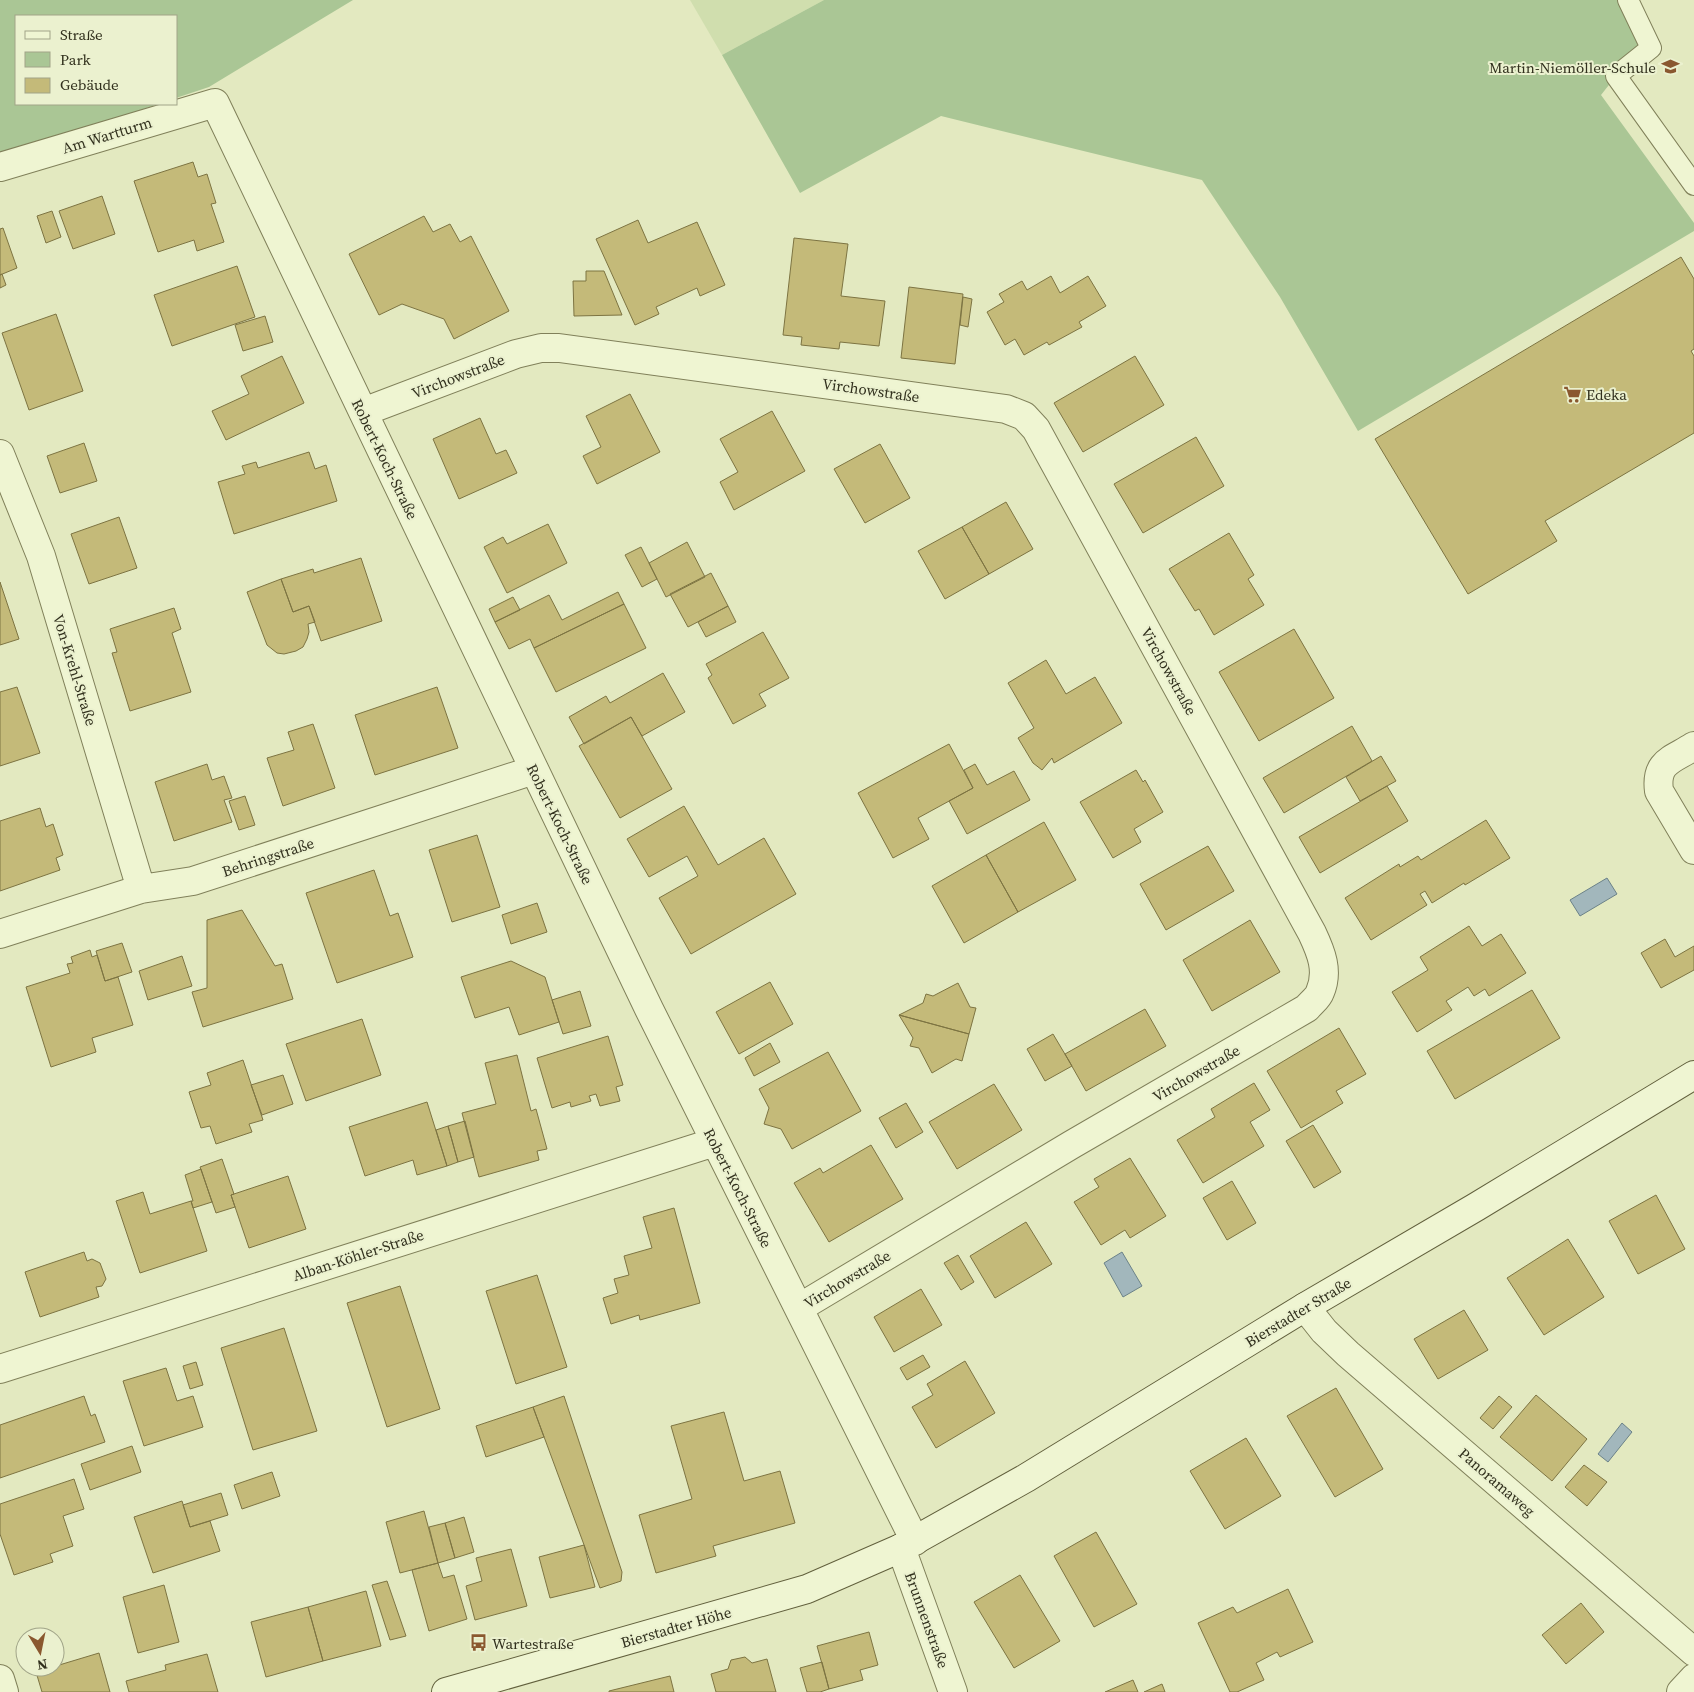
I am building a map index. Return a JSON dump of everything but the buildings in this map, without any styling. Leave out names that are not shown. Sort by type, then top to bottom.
[{"type":"street","name":"Am Wartturm","points":[[0,168],[215,103]]},
{"type":"street","name":"Robert-Koch-Straße","points":[[215,103],[534,770],[715,1142],[799,1308],[908,1545]]},
{"type":"street","name":"Virchowstraße","points":[[363,412],[516,354],[541,348],[559,348],[1006,409],[1024,416],[1036,429],[1321,951],[1325,972],[1320,993],[1307,1008],[1079,1140],[799,1308]]},
{"type":"street","name":"Von-Krehl-Straße","points":[[0,454],[41,556],[141,889]]},
{"type":"street","points":[[1694,746],[1664,764],[1659,773],[1658,783],[1659,790],[1694,850]]},
{"type":"street","name":"Behringstraße","points":[[0,934],[141,889],[193,881],[534,770]]},
{"type":"street","name":"Bierstadter Straße","points":[[908,1545],[1026,1478],[1305,1307],[1476,1207],[1694,1075]]},
{"type":"street","name":"Alban-Köhler-Straße","points":[[0,1368],[715,1142]]},
{"type":"street","name":"Panoramaweg","points":[[1305,1307],[1324,1331],[1348,1354],[1694,1652]]},
{"type":"street","name":"Bierstadter Höhe","points":[[446,1692],[807,1589],[908,1545]]},
{"type":"street","name":"Brunnenstraße","points":[[908,1545],[953,1692]]},
{"type":"street","points":[[1681,1692],[1694,1678]]},
{"type":"street","points":[[0,1679],[4,1692]]},
{"type":"lane","points":[[1628,0],[1652,48],[1616,76],[1694,185]]},
{"type":"green space","points":[[0,0],[353,0],[209,87],[178,97],[178,15],[15,15],[15,105],[156,105],[0,156]]},
{"type":"green space","points":[[690,0],[824,0],[722,55]]},
{"type":"green space","points":[[824,0],[1628,0],[1651,48],[1616,76],[1601,95],[1694,223],[1694,231],[1358,431],[1280,297],[1202,180],[941,116],[800,193],[722,55]]},
{"type":"shaded area","points":[[1607,878],[1617,894],[1580,916],[1570,900]]},
{"type":"shaded area","points":[[1122,1252],[1142,1286],[1123,1297],[1104,1263]]},
{"type":"shaded area","points":[[1622,1423],[1632,1432],[1608,1462],[1598,1454]]},
{"type":"place","name":"Martin-Niemöller-Schule","points":[[1670,67]]},
{"type":"place","name":"Edeka","points":[[1572,394]]},
{"type":"place","name":"Wartestraße","points":[[478,1643]]}]
